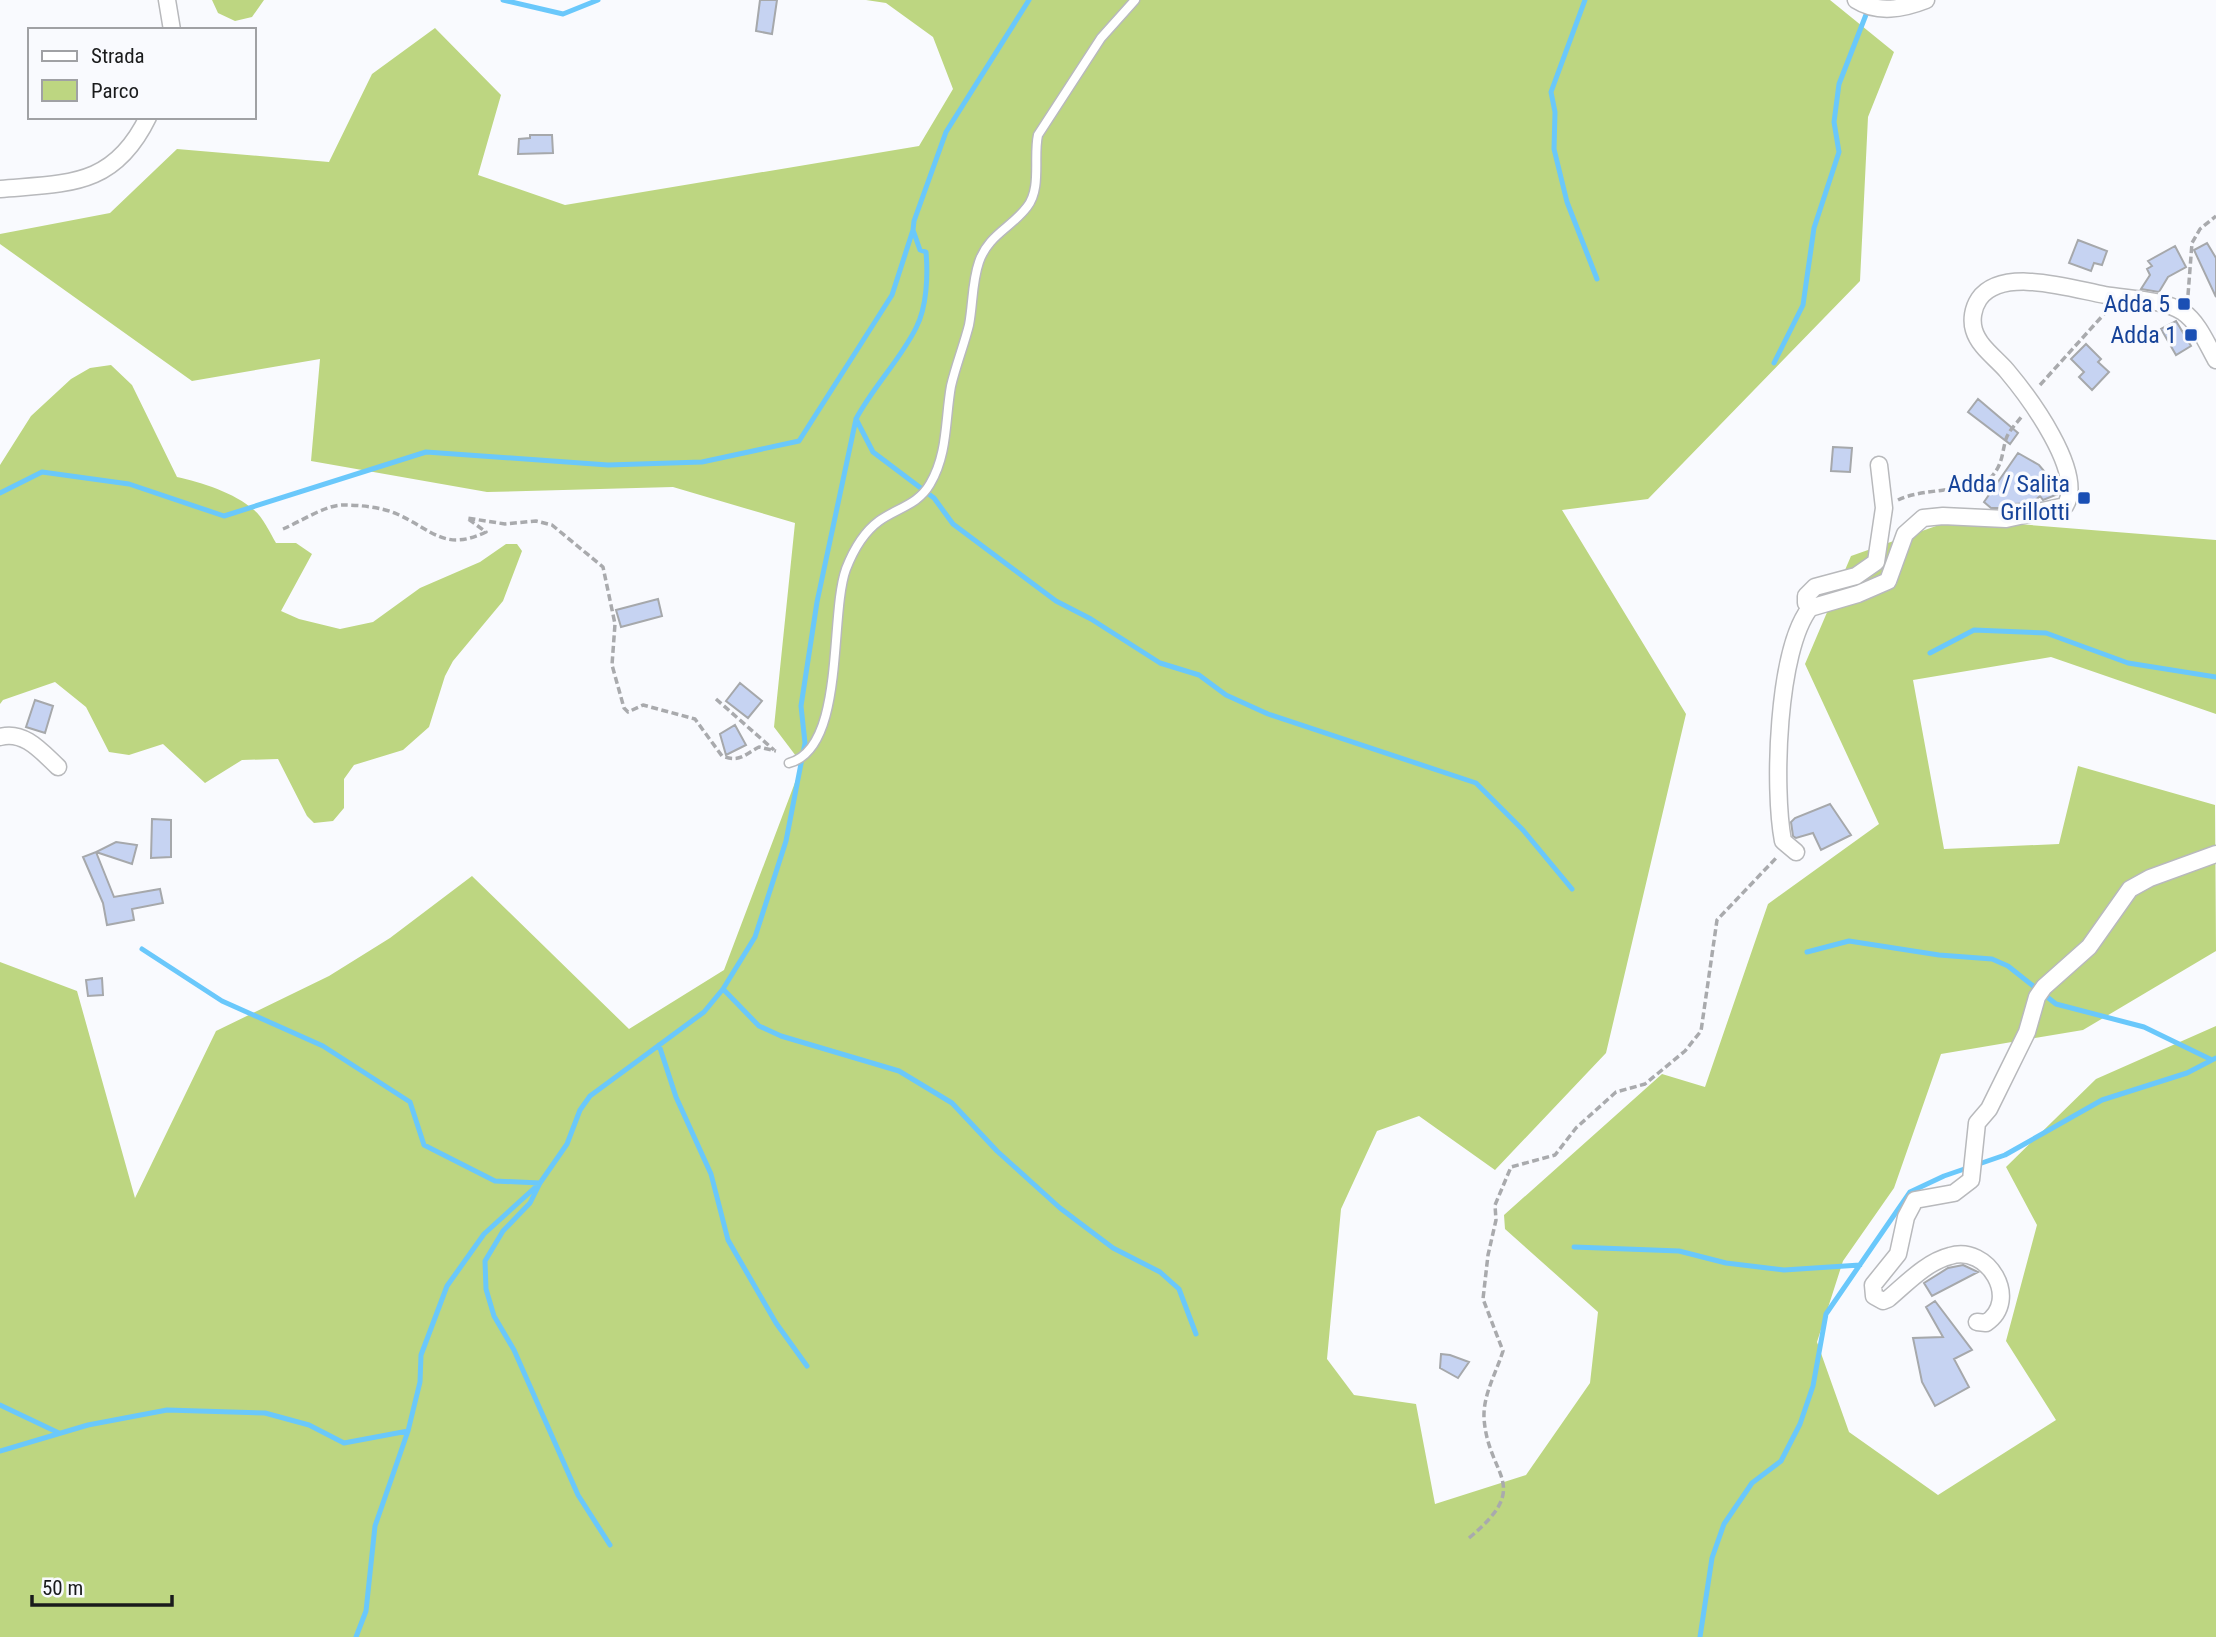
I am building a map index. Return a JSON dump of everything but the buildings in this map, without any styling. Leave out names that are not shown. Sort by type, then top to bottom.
[{"type":"street","points":[[167,0],[172,28]]},
{"type":"street","points":[[1856,0],[1877,9],[1891,9],[1926,0]]},
{"type":"street","points":[[0,189],[74,183],[111,167],[134,145],[147,119]]},
{"type":"street","points":[[1791,849],[1782,835],[1778,778],[1782,705],[1798,628],[1810,608],[1858,594],[1888,581],[1905,534],[1923,519],[1943,516],[2006,519],[2066,506],[2069,500],[2070,476],[2052,436],[2019,386],[1983,346],[1973,329],[1977,303],[1989,289],[2006,283],[2030,282],[2169,306],[2192,319],[2216,360]]},
{"type":"street","points":[[1810,608],[1806,603],[1806,596],[1815,587],[1856,576],[1876,562],[1885,508],[1879,465]]},
{"type":"street","points":[[0,737],[9,734],[31,742],[58,767]]},
{"type":"street","points":[[1977,1322],[1986,1323],[1993,1319],[2001,1304],[2001,1295],[1989,1268],[1967,1255],[1950,1255],[1928,1266],[1888,1299],[1883,1301],[1874,1296],[1873,1285],[1898,1254],[1910,1207],[1921,1197],[1954,1193],[1971,1180],[1977,1123],[1989,1108],[2027,1032],[2037,998],[2051,979],[2089,947],[2130,889],[2150,878],[2216,854]]},
{"type":"lane","points":[[789,763],[808,754],[823,726],[833,676],[839,592],[855,549],[880,521],[918,499],[931,483],[949,421],[951,388],[969,324],[978,263],[986,244],[1028,206],[1034,194],[1034,153],[1038,135],[1101,38],[1135,0]]},
{"type":"path","points":[[2192,319],[2194,309],[2188,294],[2192,243],[2200,229],[2216,216]]},
{"type":"path","points":[[1885,508],[1918,492],[1953,488]]},
{"type":"path","points":[[283,530],[340,505],[390,512],[432,536],[446,540],[462,541],[486,532],[469,523],[467,518],[505,524],[536,521],[552,525],[603,567],[615,624],[612,665],[624,708],[628,712],[643,705],[695,719],[722,756],[729,759],[747,756],[759,747],[776,751]]},
{"type":"path","points":[[716,699],[789,763]]},
{"type":"path","points":[[1469,1538],[1498,1509],[1504,1489],[1502,1472],[1486,1434],[1484,1415],[1487,1392],[1503,1351],[1483,1299],[1488,1255],[1496,1220],[1495,1205],[1511,1167],[1555,1155],[1576,1128],[1606,1100],[1616,1093],[1646,1084],[1685,1051],[1701,1031],[1717,920],[1791,849]]},
{"type":"green space","points":[[212,0],[264,0],[252,17],[235,21],[218,13]]},
{"type":"green space","points":[[866,0],[1830,0],[1894,52],[1868,117],[1860,281],[1648,499],[1562,510],[1686,714],[1606,1053],[1495,1170],[1419,1116],[1377,1131],[1341,1209],[1327,1359],[1354,1395],[1416,1404],[1435,1504],[1526,1475],[1590,1383],[1598,1312],[1505,1229],[1504,1215],[1662,1074],[1705,1087],[1768,904],[1879,824],[1805,664],[1851,556],[1956,519],[2216,540],[2216,714],[2051,657],[1913,680],[1944,849],[2059,844],[2078,766],[2215,805],[2216,951],[2083,1030],[1941,1054],[1894,1188],[1843,1261],[1817,1342],[1849,1432],[1938,1495],[2056,1420],[2006,1341],[2037,1225],[2006,1167],[2096,1079],[2216,1026],[2216,1637],[0,1637],[0,962],[77,991],[135,1198],[216,1031],[329,976],[390,938],[472,876],[629,1029],[724,970],[802,764],[774,727],[795,523],[673,487],[487,492],[311,461],[320,359],[192,381],[0,244],[0,234],[110,213],[177,149],[329,162],[372,74],[435,28],[501,95],[478,175],[565,205],[919,146],[953,89],[933,37],[886,3]]},
{"type":"green space","points":[[111,365],[132,385],[177,477],[207,485],[237,498],[257,513],[276,543],[296,543],[312,554],[281,611],[299,619],[340,629],[373,622],[420,588],[480,562],[506,544],[517,544],[522,551],[503,601],[453,661],[445,676],[429,727],[403,750],[354,765],[344,779],[344,808],[333,821],[314,823],[307,816],[278,759],[242,760],[205,783],[163,744],[129,755],[109,752],[86,707],[55,682],[3,700],[0,704],[0,465],[31,416],[71,379],[90,368]]},
{"type":"waterway","points":[[503,0],[563,14],[598,0]]},
{"type":"waterway","points":[[356,1637],[366,1611],[375,1526],[408,1431],[420,1382],[421,1355],[447,1286],[484,1234],[540,1183],[567,1144],[580,1110],[590,1096],[704,1012],[723,989],[755,937],[786,841],[805,743],[801,706],[817,602],[856,419],[910,340],[920,320],[926,291],[927,261],[926,252],[920,250],[913,230],[914,221],[946,132],[1029,0]]},
{"type":"waterway","points":[[1585,0],[1551,92],[1555,112],[1554,149],[1567,202],[1597,279]]},
{"type":"waterway","points":[[1774,363],[1803,305],[1814,228],[1839,152],[1834,122],[1839,84],[1869,7]]},
{"type":"waterway","points":[[0,493],[42,472],[129,484],[224,516],[426,452],[608,465],[702,462],[799,441],[892,295],[913,230]]},
{"type":"waterway","points":[[856,419],[873,452],[934,498],[953,524],[1056,601],[1091,619],[1160,663],[1199,675],[1226,695],[1268,714],[1476,783],[1523,830],[1572,889]]},
{"type":"waterway","points":[[1930,653],[1974,630],[2046,633],[2128,663],[2216,677]]},
{"type":"waterway","points":[[1807,952],[1849,941],[1939,955],[1992,959],[2008,966],[2056,1004],[2144,1027],[2212,1060]]},
{"type":"waterway","points":[[142,949],[222,1001],[323,1046],[410,1102],[424,1145],[495,1181],[540,1183],[530,1203],[503,1231],[485,1261],[486,1289],[494,1316],[514,1350],[578,1495],[610,1545]]},
{"type":"waterway","points":[[723,989],[759,1026],[781,1036],[899,1071],[952,1103],[997,1151],[1060,1208],[1113,1248],[1160,1272],[1179,1289],[1196,1334]]},
{"type":"waterway","points":[[659,1045],[676,1097],[711,1174],[728,1240],[776,1323],[807,1366]]},
{"type":"waterway","points":[[1700,1637],[1712,1558],[1724,1524],[1752,1483],[1781,1461],[1800,1424],[1813,1386],[1826,1314],[1910,1192],[1944,1176],[2005,1155],[2102,1100],[2187,1073],[2216,1058]]},
{"type":"waterway","points":[[1574,1247],[1679,1251],[1726,1263],[1784,1270],[1860,1265]]},
{"type":"waterway","points":[[0,1405],[59,1433]]},
{"type":"waterway","points":[[0,1451],[88,1425],[167,1410],[265,1413],[309,1425],[344,1443],[408,1431]]},
{"type":"place","name":"Adda 5","points":[[2184,304]]},
{"type":"place","name":"Adda 1","points":[[2191,335]]},
{"type":"place","name":"Adda / Salita Grillotti","points":[[2084,498]]}]
